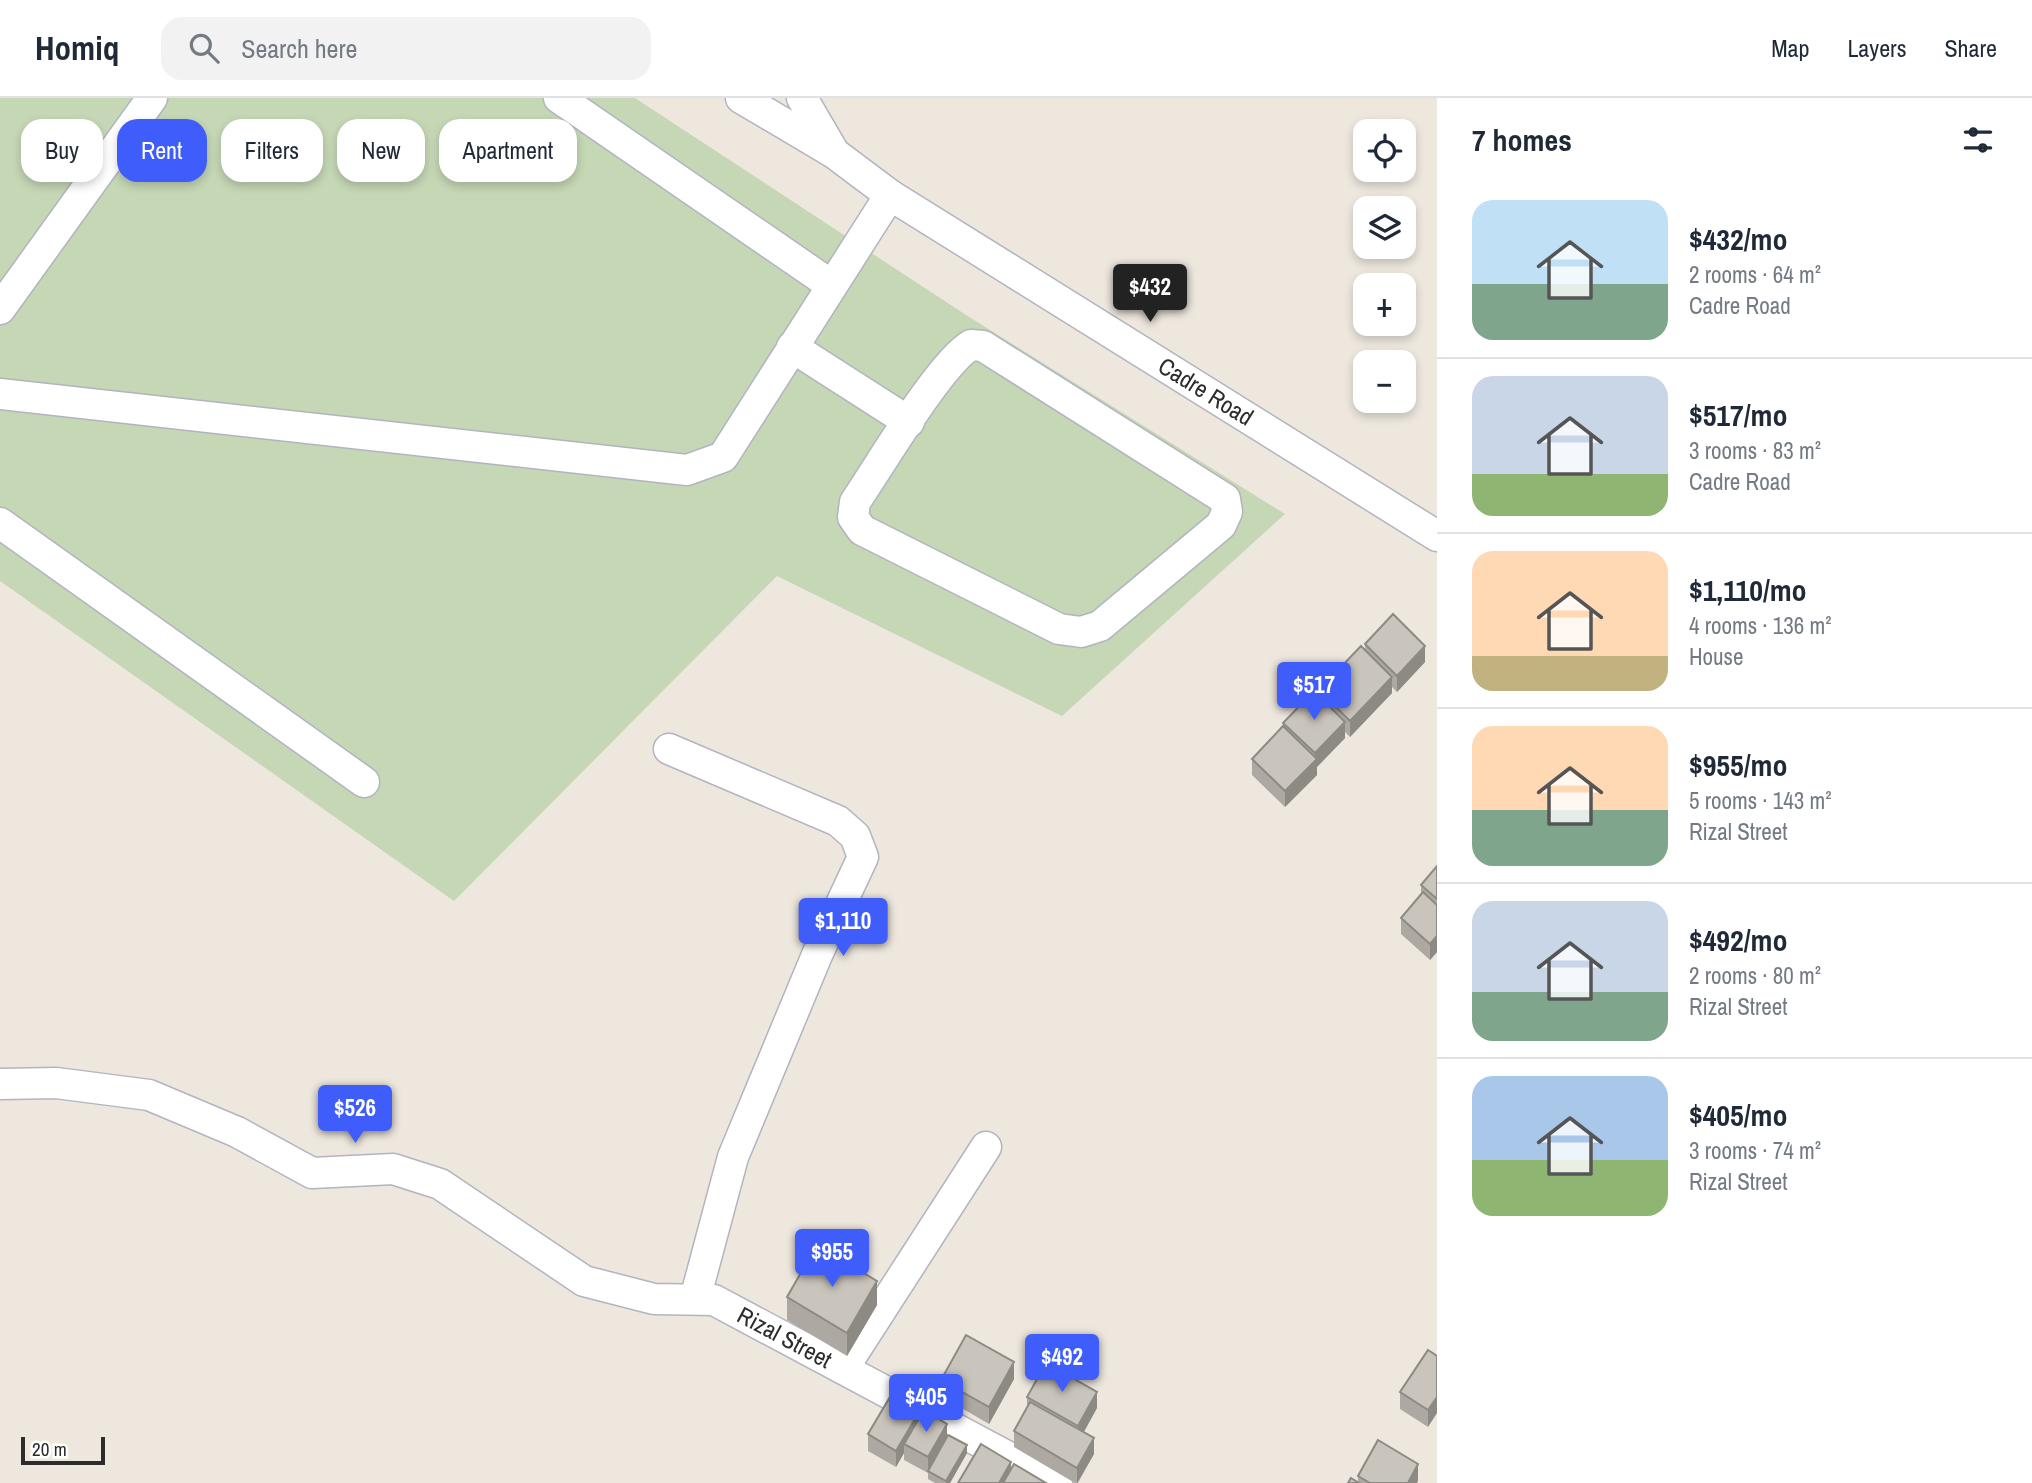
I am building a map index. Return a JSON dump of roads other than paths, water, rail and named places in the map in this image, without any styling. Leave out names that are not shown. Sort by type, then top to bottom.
[{"type":"street","points":[[0,309],[152,98]]},
{"type":"street","points":[[559,98],[831,285]]},
{"type":"street","name":"Cadre Road","points":[[741,98],[834,153],[890,195],[1259,422],[1437,536]]},
{"type":"street","points":[[802,98],[834,153]]},
{"type":"street","points":[[0,394],[688,470],[723,457],[890,195]]},
{"type":"street","points":[[971,345],[983,346],[1225,499],[1227,512],[1221,525],[1100,626],[1081,632],[1059,629],[862,530],[853,517],[855,502],[909,422],[958,352],[971,345]]},
{"type":"street","points":[[792,347],[909,422]]},
{"type":"street","points":[[0,523],[364,782]]},
{"type":"street","points":[[669,749],[838,821],[855,836],[863,857],[817,955],[733,1157],[695,1299]]},
{"type":"street","name":"Rizal Street","points":[[0,1084],[56,1083],[149,1095],[237,1132],[312,1173],[393,1169],[440,1184],[584,1281],[654,1299],[714,1300],[1057,1483]]},
{"type":"street","points":[[843,1369],[986,1147]]}]
